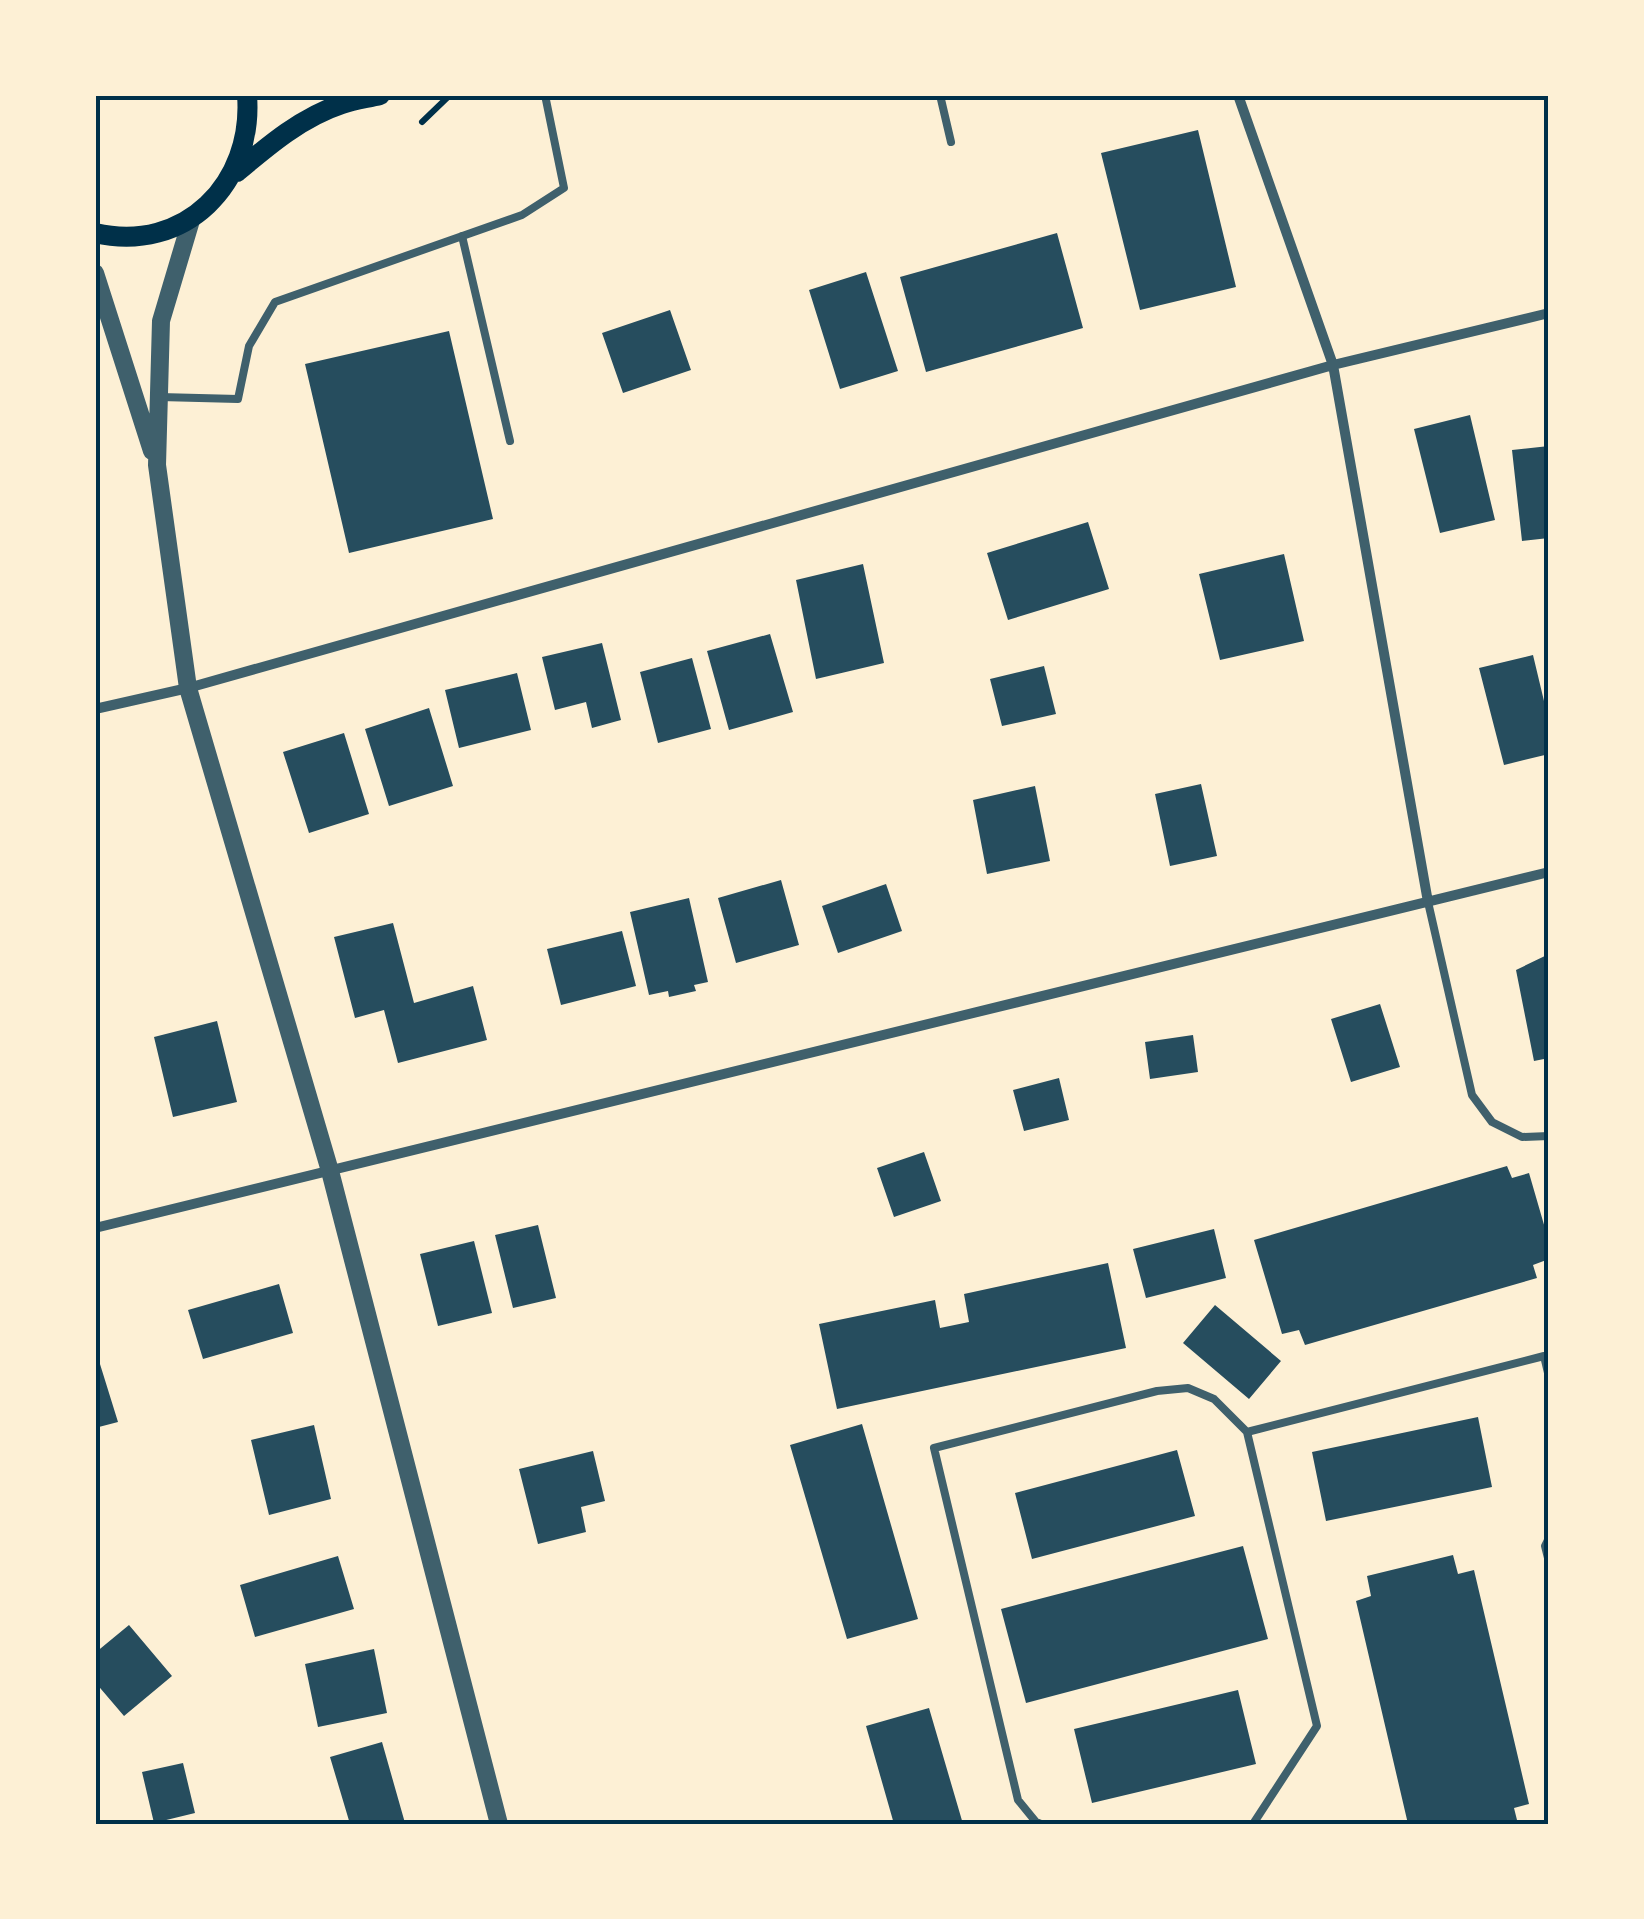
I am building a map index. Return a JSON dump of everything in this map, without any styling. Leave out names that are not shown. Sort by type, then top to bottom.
[{"type":"main road","points":[[232,176],[244,147],[247,95]]},
{"type":"main road","points":[[95,233],[138,237],[166,230],[192,217],[214,199],[232,176],[275,139],[341,104],[380,95]]},
{"type":"street","points":[[1238,95],[1333,365],[1428,902]]},
{"type":"street","points":[[192,217],[161,321],[157,466],[188,688],[330,1171],[499,1824]]},
{"type":"street","points":[[95,274],[157,466]]},
{"type":"street","points":[[95,708],[188,688],[1333,365],[1549,313]]},
{"type":"street","points":[[95,1228],[1549,872]]},
{"type":"lane","points":[[158,397],[238,399],[249,346],[275,302],[522,216],[564,188],[545,95]]},
{"type":"lane","points":[[940,95],[951,142]]},
{"type":"lane","points":[[462,236],[510,441]]},
{"type":"lane","points":[[1428,902],[1472,1094],[1492,1122],[1522,1137],[1549,1136]]},
{"type":"lane","points":[[1247,1432],[1544,1356],[1549,1377]]},
{"type":"lane","points":[[1041,1824],[1018,1800],[934,1448],[1157,1391],[1188,1388],[1214,1399],[1247,1432],[1317,1726],[1253,1824]]},
{"type":"lane","points":[[1549,1538],[1545,1546],[1549,1562]]},
{"type":"lane","points":[[1141,1824],[1160,1824]]},
{"type":"path","points":[[422,122],[450,95]]},
{"type":"building","points":[[1198,130],[1236,287],[1140,310],[1101,153]]},
{"type":"building","points":[[1057,233],[1083,328],[926,372],[900,277]]},
{"type":"building","points":[[866,272],[898,371],[840,389],[809,290]]},
{"type":"building","points":[[670,310],[691,370],[623,393],[602,333]]},
{"type":"building","points":[[449,331],[493,519],[349,553],[305,364]]},
{"type":"building","points":[[1470,415],[1495,520],[1440,533],[1414,429]]},
{"type":"building","points":[[1549,446],[1549,538],[1522,541],[1512,450]]},
{"type":"building","points":[[1088,522],[1109,589],[1008,620],[987,553]]},
{"type":"building","points":[[1284,554],[1304,641],[1220,660],[1199,574]]},
{"type":"building","points":[[863,564],[884,663],[816,679],[796,580]]},
{"type":"building","points":[[770,634],[793,712],[729,730],[707,651]]},
{"type":"building","points":[[602,643],[621,720],[592,728],[586,702],[555,710],[542,657]]},
{"type":"building","points":[[1533,655],[1549,722],[1549,754],[1504,765],[1479,668]]},
{"type":"building","points":[[692,658],[711,729],[658,743],[640,672]]},
{"type":"building","points":[[1044,666],[1056,714],[1002,726],[990,679]]},
{"type":"building","points":[[517,673],[531,730],[459,748],[445,690]]},
{"type":"building","points":[[429,708],[453,786],[389,806],[365,729]]},
{"type":"building","points":[[344,733],[369,814],[309,833],[283,752]]},
{"type":"building","points":[[1201,784],[1217,856],[1170,866],[1155,794]]},
{"type":"building","points":[[1035,786],[1050,861],[987,874],[973,800]]},
{"type":"building","points":[[781,880],[799,945],[736,963],[718,898]]},
{"type":"building","points":[[886,884],[902,931],[838,953],[822,906]]},
{"type":"building","points":[[689,898],[708,982],[694,985],[696,991],[669,997],[668,991],[649,995],[630,912]]},
{"type":"building","points":[[393,923],[414,1003],[473,986],[487,1040],[398,1063],[384,1010],[355,1018],[334,937]]},
{"type":"building","points":[[622,931],[636,986],[561,1005],[547,949]]},
{"type":"building","points":[[1549,954],[1549,1058],[1534,1061],[1516,970]]},
{"type":"building","points":[[1380,1004],[1400,1067],[1351,1082],[1331,1019]]},
{"type":"building","points":[[217,1021],[237,1102],[173,1117],[154,1037]]},
{"type":"building","points":[[1193,1035],[1198,1072],[1150,1079],[1145,1042]]},
{"type":"building","points":[[1059,1078],[1069,1120],[1024,1131],[1013,1090]]},
{"type":"building","points":[[924,1152],[941,1201],[894,1217],[877,1168]]},
{"type":"building","points":[[1507,1166],[1512,1178],[1529,1173],[1549,1242],[1549,1259],[1533,1265],[1537,1278],[1305,1345],[1299,1330],[1282,1334],[1254,1240]]},
{"type":"building","points":[[538,1225],[556,1298],[513,1308],[495,1235]]},
{"type":"building","points":[[1214,1229],[1226,1278],[1146,1298],[1133,1249]]},
{"type":"building","points":[[474,1241],[492,1313],[438,1326],[420,1254]]},
{"type":"building","points":[[1108,1263],[1126,1348],[837,1409],[819,1324],[935,1300],[940,1328],[969,1322],[964,1294]]},
{"type":"building","points":[[279,1284],[293,1333],[203,1359],[188,1310]]},
{"type":"building","points":[[1215,1305],[1281,1361],[1249,1399],[1183,1343]]},
{"type":"building","points":[[95,1348],[118,1422],[95,1428]]},
{"type":"building","points":[[1478,1417],[1492,1487],[1326,1521],[1312,1452]]},
{"type":"building","points":[[862,1424],[918,1619],[847,1639],[790,1445]]},
{"type":"building","points":[[314,1425],[331,1499],[269,1515],[251,1440]]},
{"type":"building","points":[[1177,1450],[1195,1516],[1032,1559],[1015,1493]]},
{"type":"building","points":[[593,1451],[605,1501],[581,1507],[586,1532],[538,1544],[519,1469]]},
{"type":"building","points":[[1243,1546],[1268,1639],[1026,1703],[1001,1609]]},
{"type":"building","points":[[1453,1555],[1458,1574],[1474,1570],[1529,1804],[1514,1808],[1518,1824],[1408,1824],[1356,1601],[1371,1596],[1367,1576]]},
{"type":"building","points":[[338,1556],[354,1609],[255,1637],[240,1585]]},
{"type":"building","points":[[129,1625],[172,1676],[124,1716],[95,1682],[95,1653]]},
{"type":"building","points":[[374,1649],[387,1713],[318,1727],[305,1664]]},
{"type":"building","points":[[1238,1690],[1256,1764],[1092,1803],[1074,1729]]},
{"type":"building","points":[[929,1708],[963,1824],[894,1824],[866,1726]]},
{"type":"building","points":[[382,1742],[405,1823],[350,1824],[330,1757]]},
{"type":"building","points":[[183,1763],[195,1813],[154,1823],[142,1772]]}]
